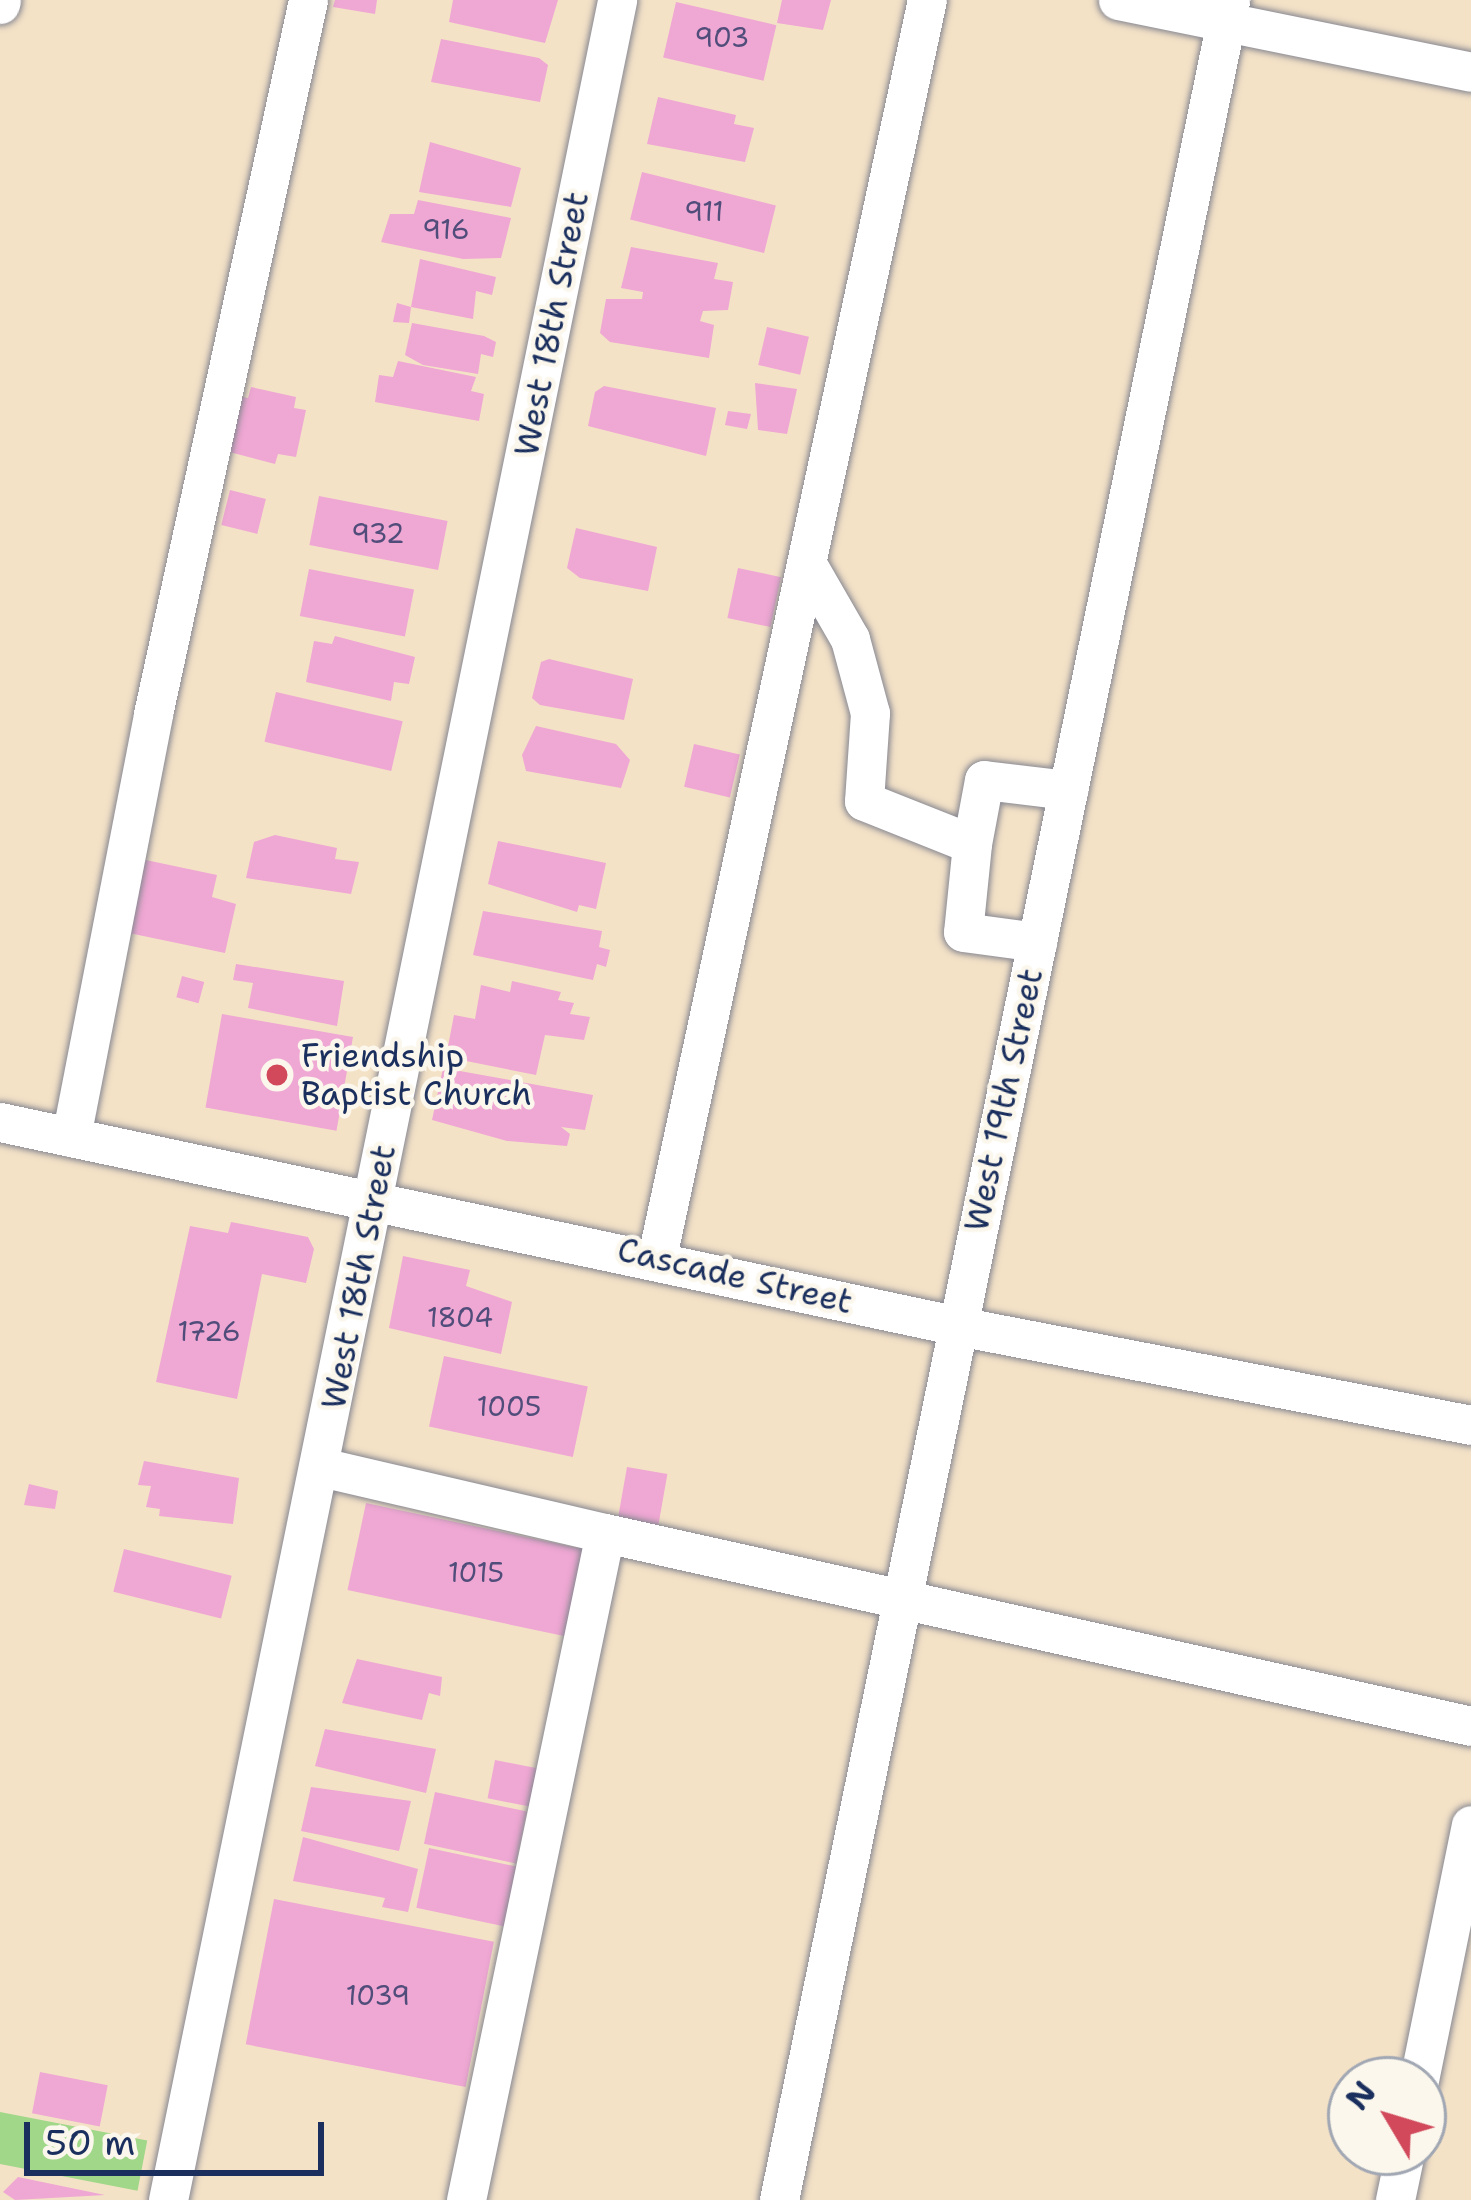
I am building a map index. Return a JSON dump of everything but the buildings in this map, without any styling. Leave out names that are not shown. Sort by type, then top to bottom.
[{"type":"street","points":[[70,1137],[157,693],[308,0]]},
{"type":"street","name":"West 18th Street","points":[[168,2200],[376,1199],[617,0]]},
{"type":"street","points":[[657,1257],[927,0]]},
{"type":"street","points":[[1118,0],[1228,12],[1471,72]]},
{"type":"street","name":"West 19th Street","points":[[779,2200],[1228,12]]},
{"type":"street","points":[[808,566],[850,639],[869,713],[864,801],[972,844]]},
{"type":"street","points":[[1036,942],[963,932],[984,780],[1068,790]]},
{"type":"street","name":"Cascade Street","points":[[0,1122],[657,1257],[958,1326],[1471,1425]]},
{"type":"street","points":[[321,1466],[901,1602],[1471,1726]]},
{"type":"street","points":[[466,2200],[605,1533]]},
{"type":"street","points":[[1424,2056],[1471,1825]]},
{"type":"green space","points":[[0,2112],[147,2141],[138,2191],[0,2164]]},
{"type":"place","name":"Friendship Baptist Church","points":[[277,1075]]}]
